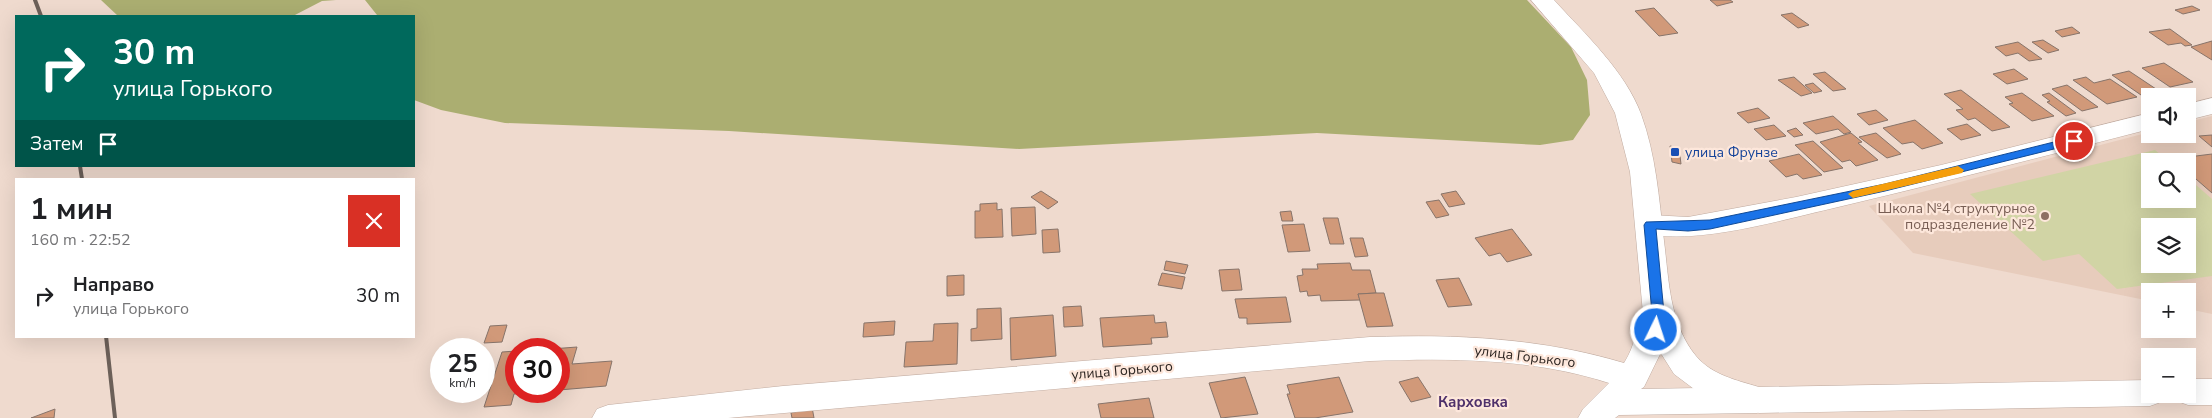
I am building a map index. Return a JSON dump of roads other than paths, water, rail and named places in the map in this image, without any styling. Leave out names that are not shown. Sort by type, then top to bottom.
[{"type":"street","points":[[1547,1],[1604,70],[1628,113],[1643,172],[1658,313],[1656,330],[1633,378],[1603,410]]},
{"type":"street","points":[[2196,110],[2212,106]]},
{"type":"street","points":[[1650,225],[1696,226],[1768,213],[1941,174],[2141,124]]},
{"type":"street","points":[[1658,313],[1673,347],[1685,365],[1697,376],[1714,386],[1759,400]]},
{"type":"street","name":"улица Горького","points":[[608,418],[653,416],[802,397],[1361,350],[1422,347],[1462,348],[1570,360],[1633,378]]},
{"type":"street","points":[[2196,392],[2212,392]]},
{"type":"street","points":[[1603,410],[1759,400],[2141,393]]},
{"type":"railway","points":[[35,0],[41,15]]},
{"type":"railway","points":[[80,167],[82,178]]},
{"type":"railway","points":[[106,338],[115,418]]},
{"type":"place","name":"улица Фрунзе","points":[[1675,152]]},
{"type":"place","name":"Школа №4 структурное подразделение №2","points":[[2045,216]]},
{"type":"district","name":"Карховка","points":[[1473,402]]}]
